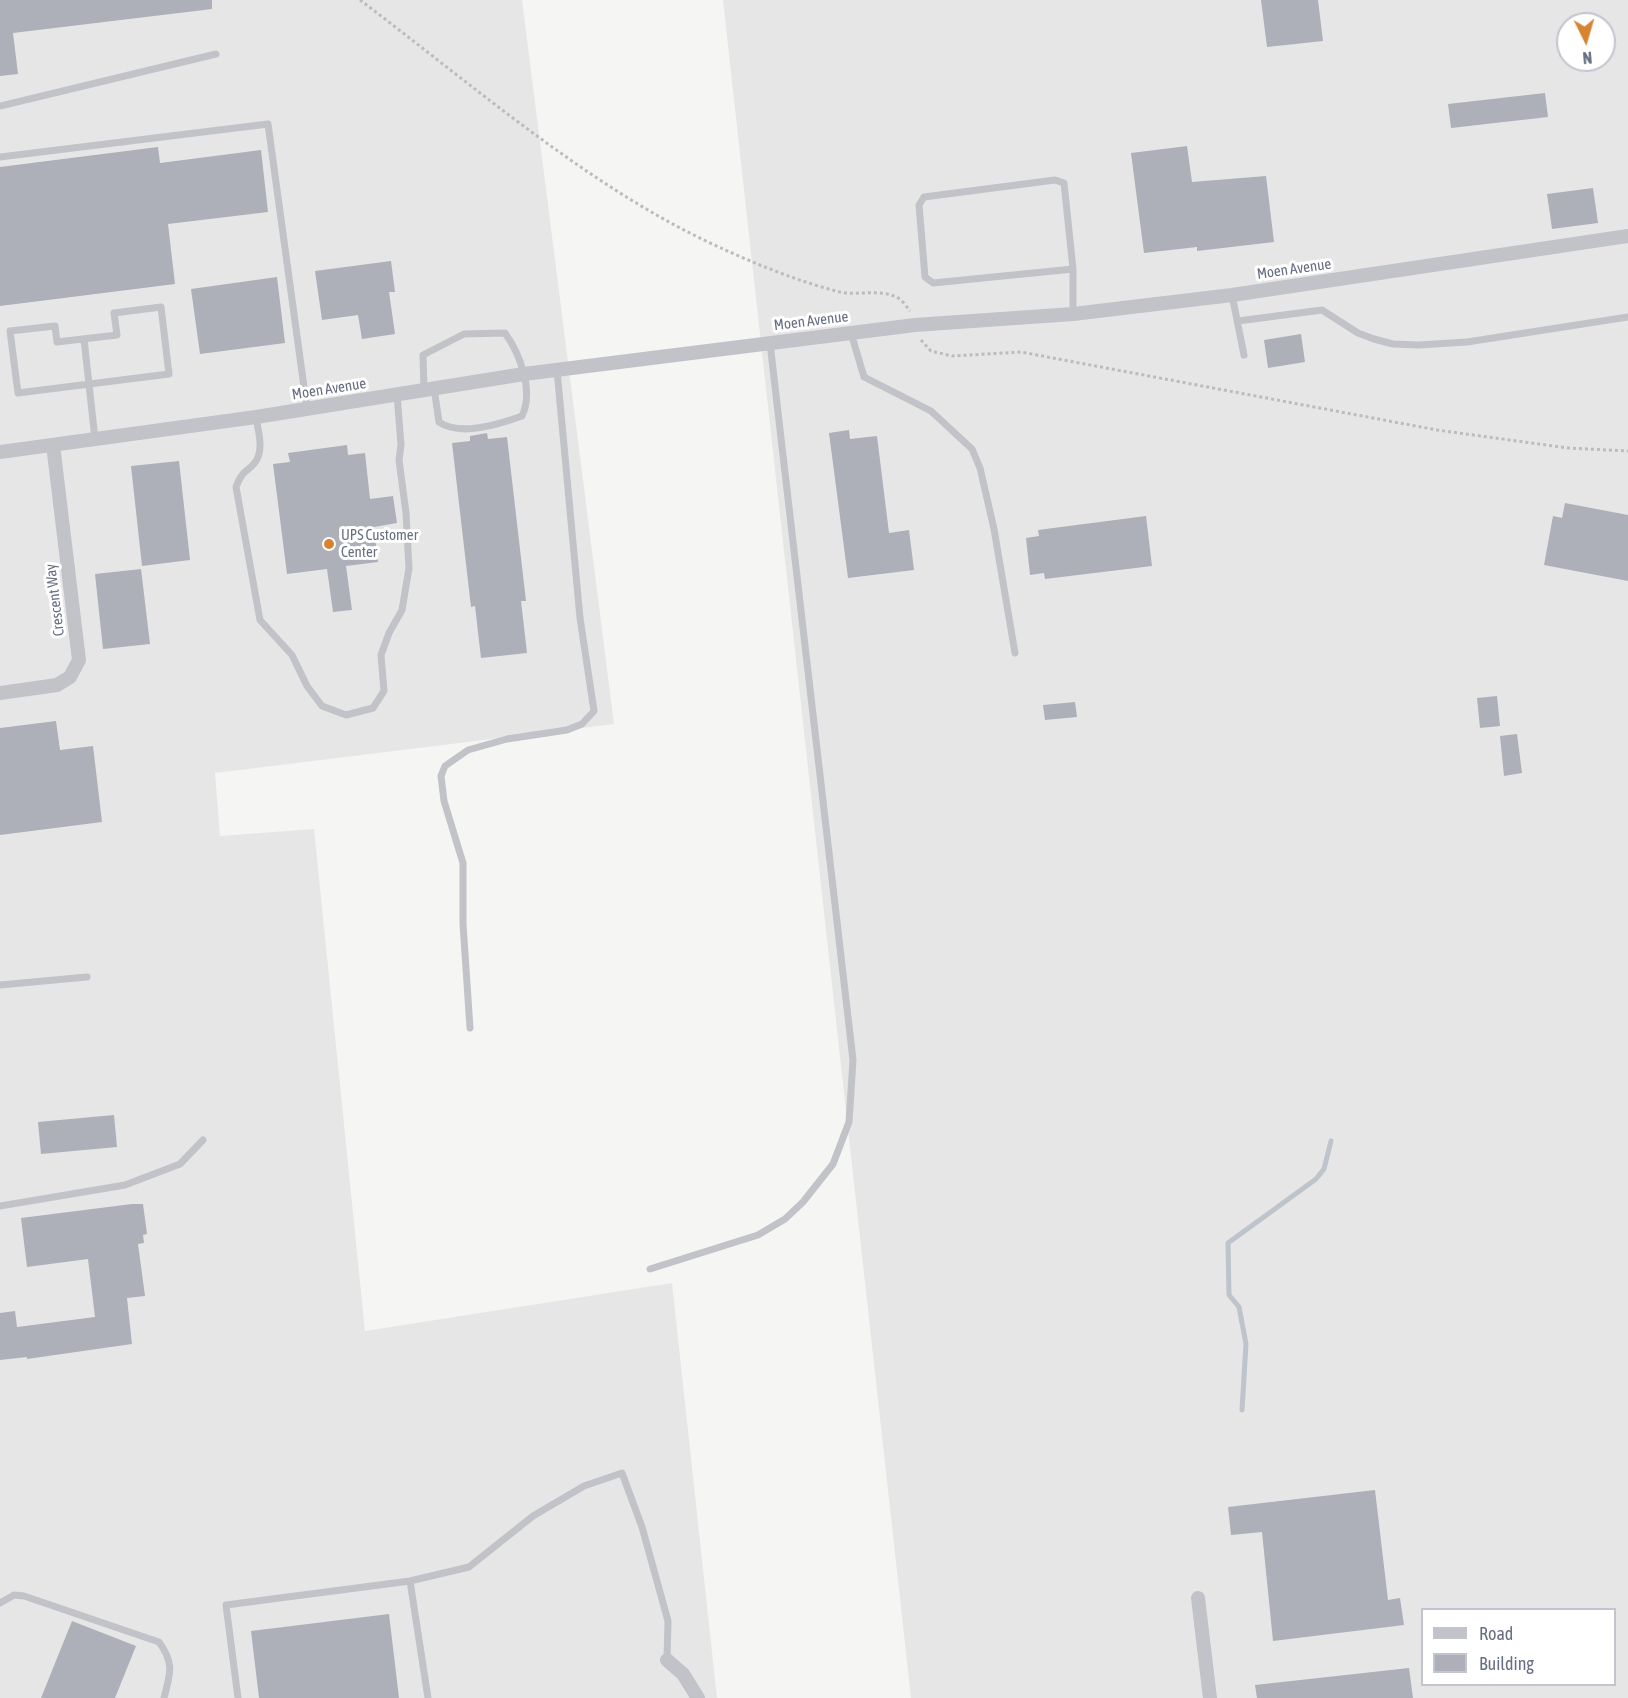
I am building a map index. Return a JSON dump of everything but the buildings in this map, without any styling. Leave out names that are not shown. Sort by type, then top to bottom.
[{"type":"street","name":"Moen Avenue","points":[[0,452],[256,417],[524,374],[915,325],[1073,314],[1232,295],[1628,236]]},
{"type":"street","name":"Crescent Way","points":[[0,693],[57,685],[70,677],[79,660],[53,445]]},
{"type":"street","points":[[1198,1598],[1210,1698]]},
{"type":"street","points":[[667,1660],[683,1674],[698,1698]]},
{"type":"lane","points":[[0,106],[216,54]]},
{"type":"lane","points":[[0,157],[268,124],[307,409]]},
{"type":"lane","points":[[1073,270],[933,283],[926,277],[919,205],[924,197],[1055,180],[1064,183],[1073,270],[1073,314]]},
{"type":"lane","points":[[1232,295],[1244,355]]},
{"type":"lane","points":[[161,307],[169,374],[88,384],[18,393],[10,331],[55,326],[57,342],[117,335],[114,313],[161,307]]},
{"type":"lane","points":[[1238,321],[1322,310],[1358,333],[1374,339],[1393,345],[1419,345],[1467,342],[1628,317]]},
{"type":"lane","points":[[505,333],[518,351],[524,374],[525,410],[522,416],[504,422],[461,429],[444,426],[439,422],[429,389],[423,355],[465,334],[505,333]]},
{"type":"lane","points":[[851,333],[864,377],[931,411],[972,449],[980,468],[994,530],[1015,653]]},
{"type":"lane","points":[[84,339],[95,439]]},
{"type":"lane","points":[[650,1269],[758,1235],[785,1219],[803,1203],[833,1164],[849,1122],[853,1060],[770,343]]},
{"type":"lane","points":[[470,1028],[463,924],[463,863],[444,801],[441,776],[445,766],[468,750],[507,739],[567,730],[582,724],[594,711],[579,607],[557,370]]},
{"type":"lane","points":[[256,417],[260,447],[256,462],[241,473],[236,487],[260,620],[292,655],[307,686],[322,706],[346,715],[373,708],[384,691],[381,655],[389,633],[402,610],[409,568],[406,513],[399,460],[401,445],[397,394]]},
{"type":"lane","points":[[0,985],[87,978]]},
{"type":"lane","points":[[0,1206],[125,1185],[180,1164],[203,1140]]},
{"type":"lane","points":[[238,1698],[226,1605],[410,1581],[469,1567],[533,1516],[584,1486],[622,1473],[642,1527],[668,1621],[667,1660]]},
{"type":"lane","points":[[410,1581],[428,1698]]},
{"type":"lane","points":[[0,1603],[14,1595],[24,1596],[159,1642],[170,1656],[170,1674],[164,1698]]},
{"type":"path","points":[[360,0],[578,163],[653,212],[721,248],[812,283],[843,292],[877,291],[898,297],[909,310],[921,339],[931,351],[952,356],[1021,352],[1437,430],[1568,448],[1628,451]]},
{"type":"shaded area","points":[[0,0],[522,0],[614,724],[215,773],[220,836],[314,829],[365,1331],[672,1283],[717,1698],[0,1698]]},
{"type":"shaded area","points":[[723,0],[1628,0],[1628,1698],[911,1698]]},
{"type":"waterway","points":[[1242,1410],[1246,1344],[1239,1307],[1229,1295],[1228,1243],[1316,1179],[1324,1169],[1331,1141]]},
{"type":"place","name":"UPS Customer Center","points":[[329,544]]}]
